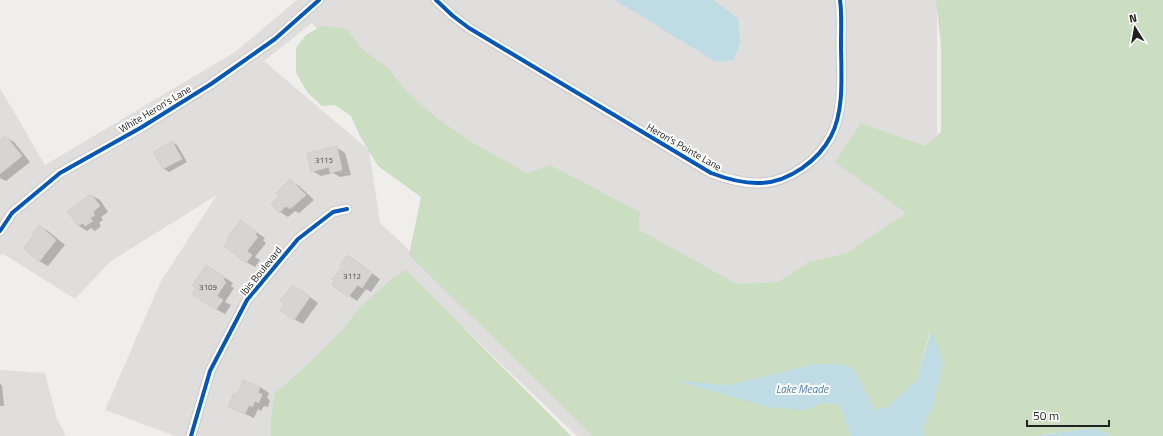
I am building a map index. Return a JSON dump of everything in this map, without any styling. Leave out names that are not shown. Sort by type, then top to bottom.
[{"type":"street","name":"White Heron's Lane","points":[[0,231],[12,213],[60,173],[142,127],[211,84],[275,39],[319,0]]},
{"type":"street","name":"Heron's Pointe Lane","points":[[436,0],[453,16],[469,28],[711,173],[728,180],[744,183],[762,183],[777,180],[793,174],[808,164],[832,136],[838,117],[841,96],[840,0]]},
{"type":"street","name":"Ibis Boulevard","points":[[191,436],[210,371],[247,300],[298,239],[333,212],[347,209]]},
{"type":"shaded area","points":[[297,0],[937,0],[937,189],[867,314],[729,296],[380,107],[312,23],[264,61],[369,150],[380,223],[609,436],[577,436],[406,273],[311,436],[175,436],[105,410],[161,281],[217,195],[111,261],[75,299],[2,253],[0,256],[0,88],[45,165],[235,52]]},
{"type":"shaded area","points":[[0,370],[45,373],[57,419],[66,436],[0,436]]},
{"type":"green space","points":[[936,0],[1163,0],[1163,436],[1112,436],[1095,428],[1034,436],[924,436],[922,429],[933,405],[930,332],[916,381],[886,408],[875,410],[853,368],[815,364],[729,385],[679,382],[728,395],[805,410],[822,403],[839,404],[851,436],[593,436],[409,255],[421,197],[378,166],[361,138],[351,116],[335,105],[322,106],[307,92],[296,73],[296,48],[306,35],[322,26],[347,29],[362,49],[388,68],[407,92],[438,119],[475,144],[527,173],[550,165],[640,212],[638,229],[737,284],[779,282],[809,262],[847,253],[906,213],[835,162],[861,123],[925,146],[941,132],[941,45]]},
{"type":"green space","points":[[406,270],[571,436],[271,436],[274,394],[341,332],[359,308],[392,279]]},
{"type":"water","points":[[615,0],[713,0],[738,18],[740,42],[734,60],[716,62]]},
{"type":"water","name":"Lake Meade","points":[[931,331],[943,361],[933,405],[922,429],[924,436],[851,436],[839,404],[822,403],[805,410],[768,407],[676,381],[729,385],[815,364],[840,364],[853,368],[875,410],[886,408],[916,381]]},
{"type":"water","points":[[1095,428],[1112,436],[1034,436]]},
{"type":"building","points":[[5,135],[22,156],[0,174],[0,140]]},
{"type":"building","points":[[172,141],[182,159],[163,169],[153,152]]},
{"type":"building","points":[[337,146],[342,170],[330,173],[329,167],[311,172],[307,153]]},
{"type":"building","points":[[290,179],[306,195],[290,209],[286,206],[279,213],[271,204],[279,196],[276,193]]},
{"type":"building","points":[[91,194],[100,206],[93,212],[95,215],[90,218],[93,221],[85,226],[83,223],[78,226],[67,211]]},
{"type":"building","points":[[241,220],[257,232],[255,235],[258,237],[247,251],[252,255],[246,263],[224,246],[229,239],[227,238]]},
{"type":"building","points":[[39,225],[56,240],[39,262],[23,248],[34,235],[32,233]]},
{"type":"building","points":[[348,255],[372,273],[362,288],[358,285],[348,297],[332,285],[334,281],[332,279],[342,267],[340,265]]},
{"type":"building","points":[[206,265],[225,277],[223,280],[226,282],[217,296],[223,300],[216,310],[192,294],[196,288],[192,286]]},
{"type":"building","points":[[293,285],[310,297],[294,320],[280,310],[284,304],[280,301]]},
{"type":"building","points":[[243,380],[260,387],[258,393],[262,394],[259,403],[255,401],[252,407],[249,405],[245,414],[228,407],[234,393],[238,394]]},
{"type":"cycle path","points":[[0,231],[12,213],[60,173],[142,127],[211,84],[275,39],[319,0]]},
{"type":"cycle path","points":[[436,0],[453,16],[469,28],[711,173],[735,181],[748,183],[772,182],[792,174],[811,161],[826,145],[831,136],[838,114],[841,90],[840,0]]},
{"type":"cycle path","points":[[191,436],[210,371],[247,300],[298,239],[333,212],[347,209]]}]
